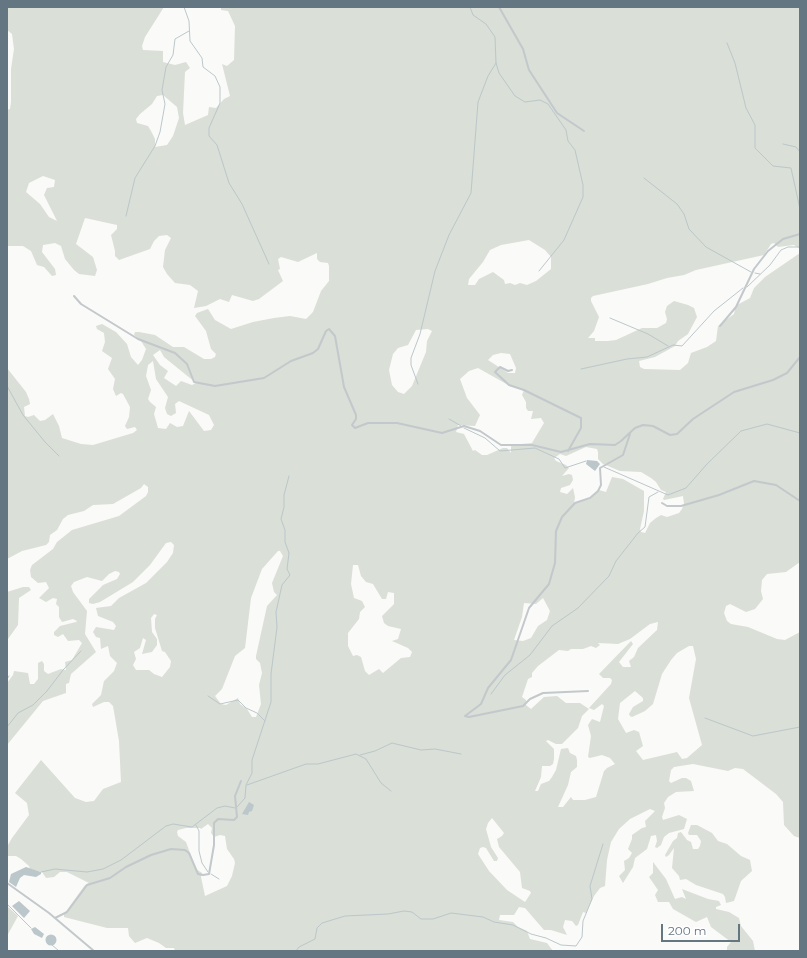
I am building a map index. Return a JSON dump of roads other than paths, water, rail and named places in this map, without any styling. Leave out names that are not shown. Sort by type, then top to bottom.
[{"type":"street","points":[[499,7],[523,48],[529,70],[557,113],[584,131]]},
{"type":"street","points":[[720,326],[736,307],[754,269],[764,256],[783,239],[800,234]]},
{"type":"street","points":[[74,296],[81,304],[138,340],[175,353],[187,364],[194,382],[221,387],[264,378],[291,361],[318,350],[326,331],[329,329],[335,336],[344,387],[356,415],[356,419],[352,426],[355,428],[368,423],[396,424],[442,433],[464,426],[480,431],[502,445],[532,445],[553,451],[568,451],[590,444],[615,445],[621,442],[630,432],[644,424],[653,426],[670,435],[677,434],[693,419],[734,392],[776,379],[787,373],[800,357]]},
{"type":"street","points":[[512,370],[508,371],[500,367],[495,372],[509,385],[524,390],[581,418],[581,428],[568,451]]},
{"type":"street","points":[[588,691],[543,693],[530,699],[523,706],[469,717],[465,716],[481,704],[488,688],[511,660],[529,608],[549,584],[555,563],[556,531],[562,517],[575,503],[590,498],[598,490],[601,485],[599,472],[600,468],[622,455],[630,432]]},
{"type":"street","points":[[662,503],[673,507],[681,506],[718,495],[754,481],[776,485],[800,501]]},
{"type":"street","points":[[55,918],[67,912],[87,885],[110,878],[126,867],[151,855],[171,849],[185,850],[198,874],[209,874],[214,846],[214,823],[218,819],[234,820],[237,818],[235,796],[241,781]]},
{"type":"street","points":[[7,883],[55,918],[94,951]]},
{"type":"waterway","points":[[184,7],[189,21],[190,41],[202,58],[203,67],[215,76],[220,87],[220,103],[209,128],[209,136],[217,145],[229,183],[242,204],[269,264]]},
{"type":"waterway","points":[[470,7],[473,15],[486,24],[495,37],[496,63],[499,73],[515,96],[525,102],[540,100],[548,104],[566,130],[568,141],[575,150],[583,185],[583,197],[564,240],[539,271]]},
{"type":"waterway","points":[[126,216],[135,178],[155,146],[160,132],[165,104],[162,90],[166,67],[173,55],[175,39],[189,31]]},
{"type":"waterway","points":[[727,43],[735,63],[746,108],[755,125],[755,148],[773,166],[791,168],[800,209]]},
{"type":"waterway","points":[[418,384],[411,365],[411,358],[420,334],[435,271],[449,235],[471,193],[478,102],[488,76],[496,63]]},
{"type":"waterway","points":[[783,144],[796,147],[800,152]]},
{"type":"waterway","points":[[644,178],[677,204],[684,214],[689,229],[706,247],[751,272]]},
{"type":"waterway","points":[[747,287],[770,265],[781,250],[788,247],[800,247]]},
{"type":"waterway","points":[[755,273],[760,274]]},
{"type":"waterway","points":[[581,369],[627,359],[647,357],[673,345],[682,346],[714,311],[743,288]]},
{"type":"waterway","points":[[610,318],[648,334],[668,346]]},
{"type":"waterway","points":[[7,386],[23,415],[45,442],[59,456]]},
{"type":"waterway","points":[[449,419],[461,426]]},
{"type":"waterway","points":[[604,467],[668,495],[686,488],[707,464],[741,431],[767,424],[800,433]]},
{"type":"waterway","points":[[464,428],[485,438],[500,451],[535,448],[559,459],[565,468],[586,461]]},
{"type":"waterway","points":[[237,807],[245,798],[246,785],[252,773],[252,760],[271,702],[271,674],[277,627],[276,612],[282,585],[290,575],[287,569],[289,553],[285,542],[285,530],[281,519],[284,507],[284,495],[289,476]]},
{"type":"waterway","points":[[491,694],[505,675],[530,655],[552,626],[578,608],[609,576],[616,561],[638,533],[645,527],[649,497],[658,492]]},
{"type":"waterway","points":[[7,727],[18,713],[33,705],[47,691],[63,670],[81,651]]},
{"type":"waterway","points":[[208,696],[220,704],[238,700],[246,708],[257,713],[265,721]]},
{"type":"waterway","points":[[705,718],[753,736],[800,727]]},
{"type":"waterway","points":[[360,755],[375,751],[392,743],[421,750],[435,749],[461,754]]},
{"type":"waterway","points":[[247,785],[306,764],[318,764],[356,754],[366,759],[381,783],[391,791]]},
{"type":"waterway","points":[[41,872],[55,869],[87,872],[103,869],[121,860],[166,826],[173,824],[192,827],[217,808],[225,806],[235,808]]},
{"type":"waterway","points":[[196,825],[199,831],[199,851],[202,863],[208,872]]},
{"type":"waterway","points":[[296,951],[299,947],[315,939],[317,928],[322,923],[345,916],[388,914],[404,911],[412,912],[421,919],[433,919],[451,913],[483,917],[494,922],[513,925],[531,934],[546,938],[561,945],[576,946],[582,937],[583,921],[592,899],[590,886],[603,844]]},
{"type":"waterway","points":[[211,874],[219,879]]},
{"type":"waterway","points":[[7,904],[31,928]]},
{"type":"waterway","points":[[52,945],[59,951]]}]
